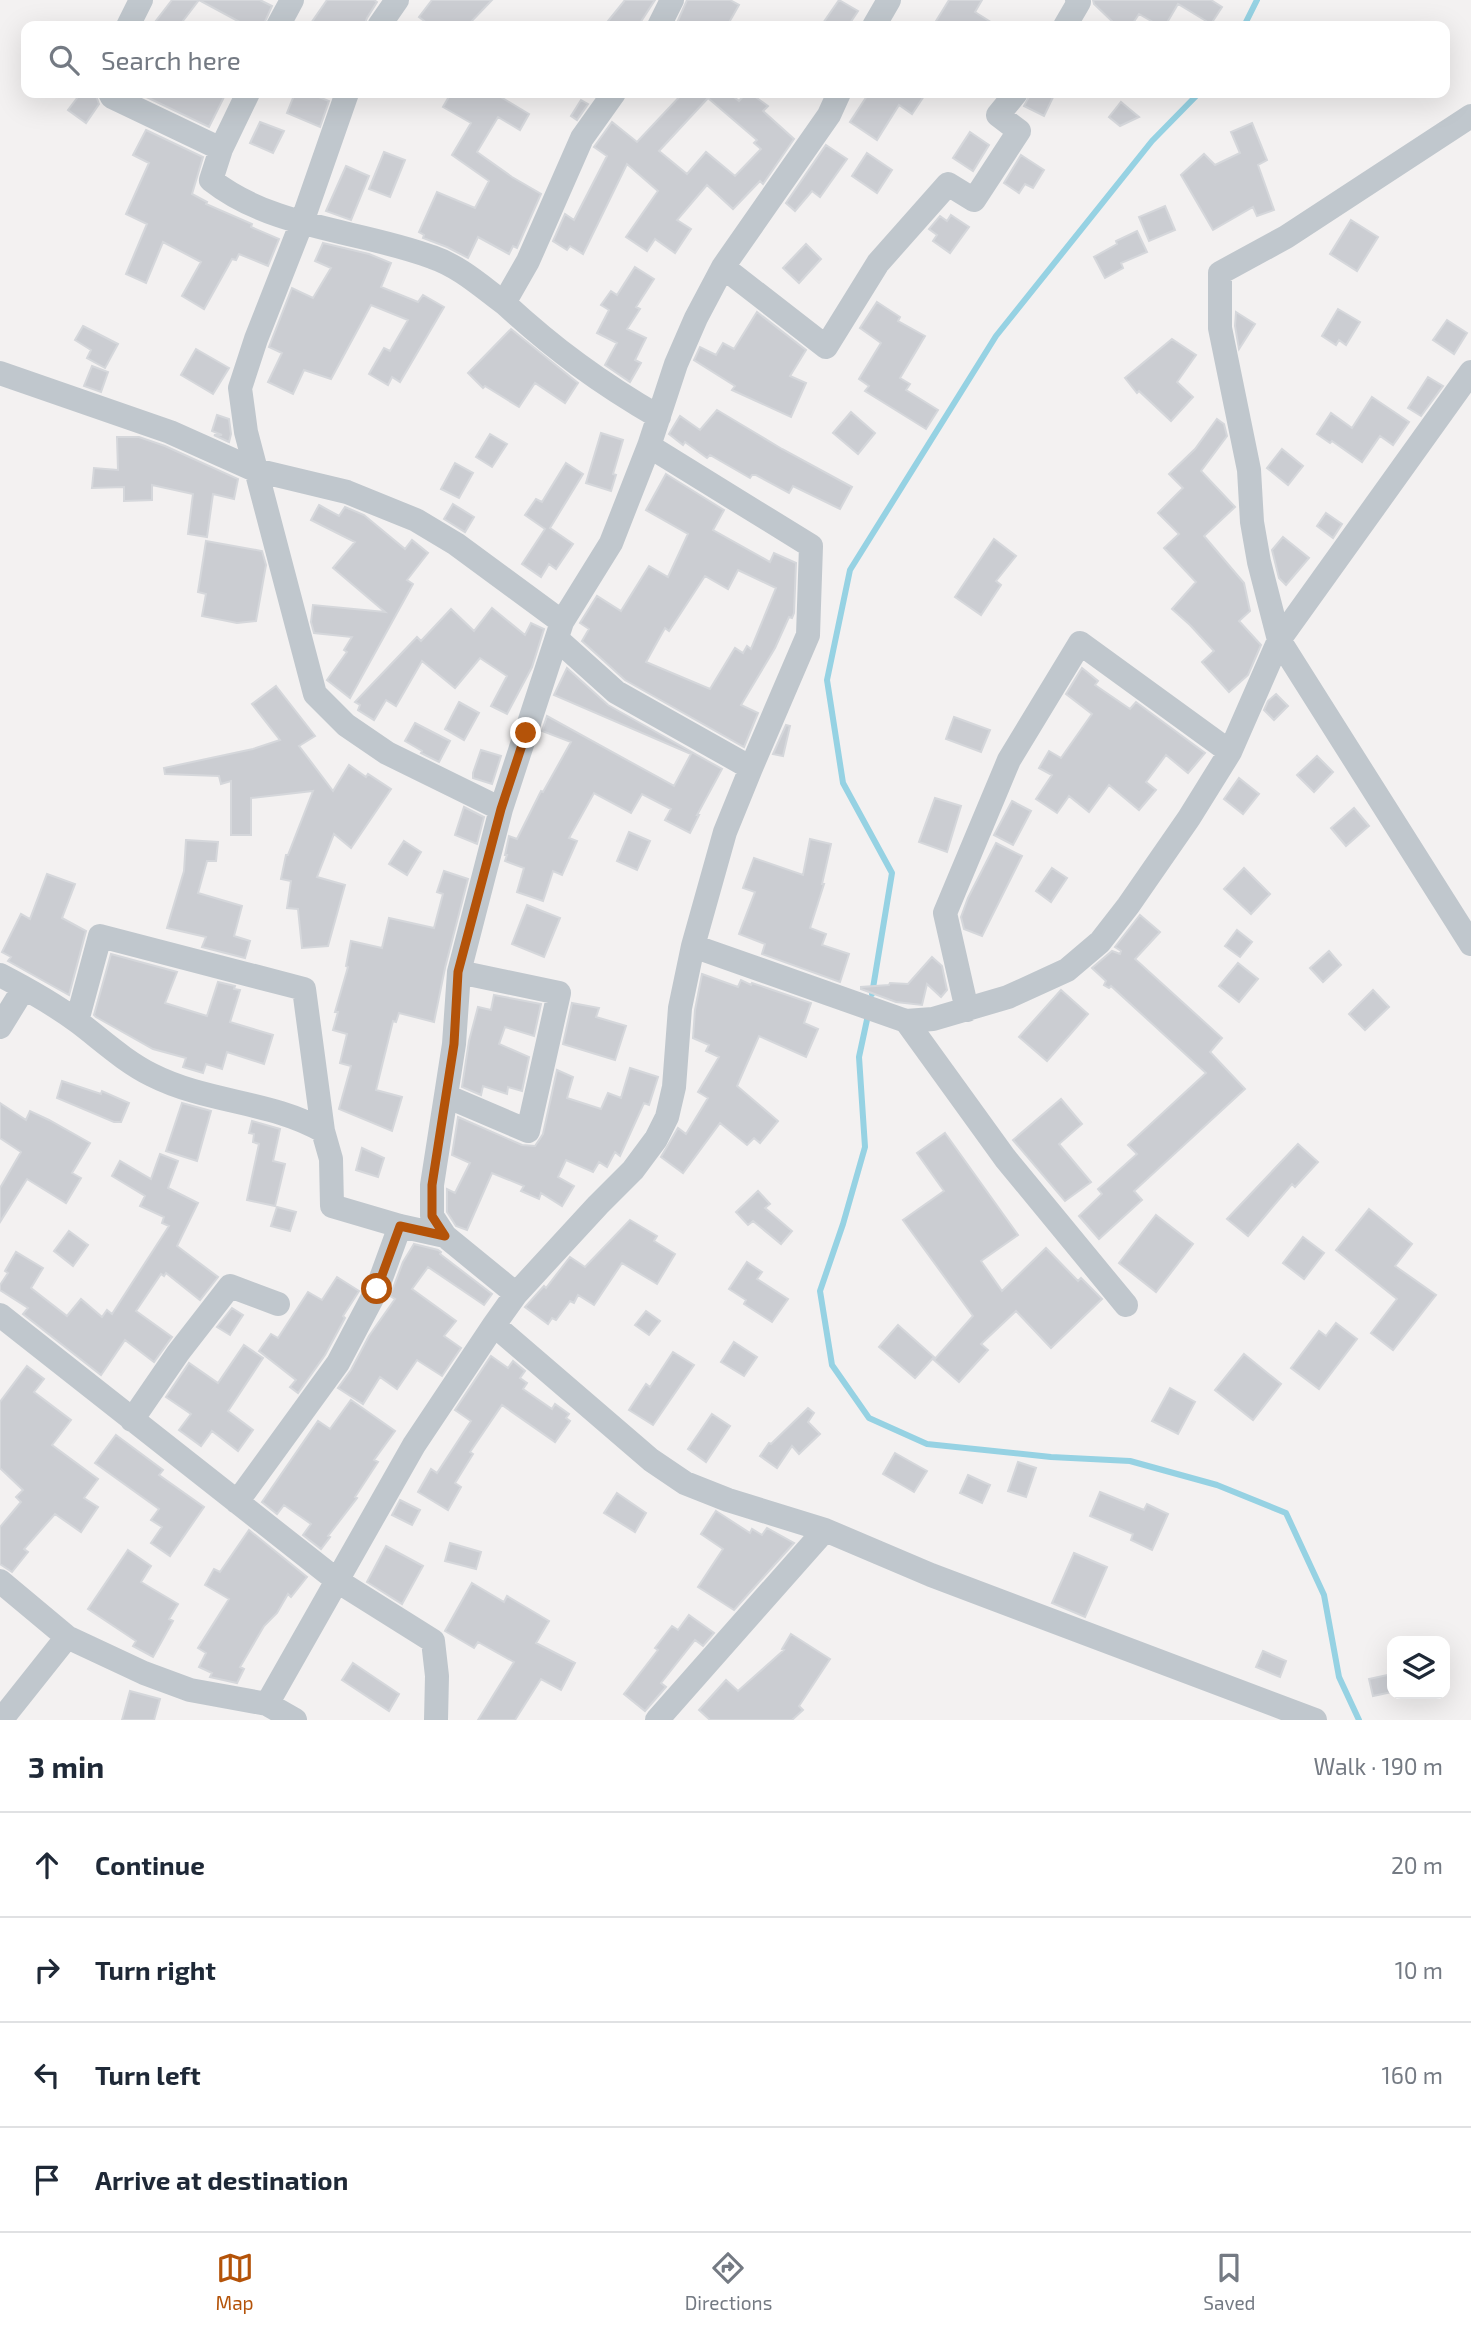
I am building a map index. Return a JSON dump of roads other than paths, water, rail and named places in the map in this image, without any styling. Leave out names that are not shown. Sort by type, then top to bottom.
[{"type":"street","points":[[130,21],[141,0]]},
{"type":"street","points":[[281,21],[292,0]]},
{"type":"street","points":[[382,21],[397,0]]},
{"type":"street","points":[[662,21],[672,0]]},
{"type":"street","points":[[1068,21],[1079,2],[1077,0]]},
{"type":"street","points":[[114,98],[221,149]]},
{"type":"street","points":[[246,98],[221,149],[211,180],[244,202],[302,222],[433,257],[464,273],[504,303],[551,346],[612,390],[659,417]]},
{"type":"street","points":[[345,98],[240,388],[246,432],[315,694],[346,725],[387,753],[501,809]]},
{"type":"street","points":[[504,303],[528,261],[582,138],[610,98]]},
{"type":"street","points":[[516,1294],[445,1236],[432,1216],[432,1185],[454,1044],[458,972],[501,809],[559,631],[611,543],[649,446],[676,364],[696,318],[723,267],[829,115],[837,98]]},
{"type":"street","points":[[723,267],[826,347],[878,263],[948,184],[974,200],[1019,131],[998,115],[1012,98]]},
{"type":"street","points":[[1471,116],[1286,237],[1220,273],[1220,328],[1248,470],[1252,522],[1259,562],[1279,640],[1471,944]]},
{"type":"street","points":[[693,946],[906,1021],[933,1019],[967,1010],[1008,997],[1067,971],[1100,943],[1189,818],[1230,752],[1279,640],[1471,372]]},
{"type":"street","points":[[0,373],[170,432],[256,470],[347,492],[416,520],[456,544],[559,631],[617,692],[751,768]]},
{"type":"street","points":[[267,1704],[414,1446],[494,1325],[516,1294],[633,1170],[656,1139],[667,1117],[674,1087],[680,1008],[693,946],[725,832],[807,635],[811,546],[649,446]]},
{"type":"street","points":[[967,1010],[945,913],[1009,760],[1080,643],[1230,752]]},
{"type":"street","points":[[77,1021],[100,936],[304,989],[323,1131],[331,1158],[332,1206],[445,1236]]},
{"type":"street","points":[[446,1096],[528,1131],[559,993],[458,972]]},
{"type":"street","points":[[0,975],[77,1021],[111,1049],[150,1074],[186,1091],[301,1118],[323,1131]]},
{"type":"street","points":[[0,1027],[24,988]]},
{"type":"street","points":[[906,1021],[1005,1158],[1126,1305]]},
{"type":"street","points":[[237,1502],[338,1363],[377,1289],[400,1226]]},
{"type":"street","points":[[132,1420],[178,1353],[230,1286],[278,1304]]},
{"type":"street","points":[[0,1315],[338,1580],[433,1641],[437,1676],[436,1720]]},
{"type":"street","points":[[494,1325],[651,1460],[685,1483],[728,1500],[825,1530],[931,1575],[1315,1720]]},
{"type":"street","points":[[657,1720],[825,1530]]},
{"type":"street","points":[[0,1581],[68,1637],[144,1674],[190,1689],[267,1704],[295,1720]]},
{"type":"street","points":[[1,1720],[68,1637]]},
{"type":"waterway","points":[[1246,21],[1257,0]]},
{"type":"waterway","points":[[872,994],[892,873],[843,783],[827,680],[850,570],[996,336],[1152,141],[1194,98]]},
{"type":"waterway","points":[[868,1015],[859,1057],[865,1147],[820,1291],[832,1365],[869,1418],[927,1444],[1051,1457],[1130,1461],[1217,1485],[1286,1513],[1324,1595],[1339,1677],[1359,1720]]}]
